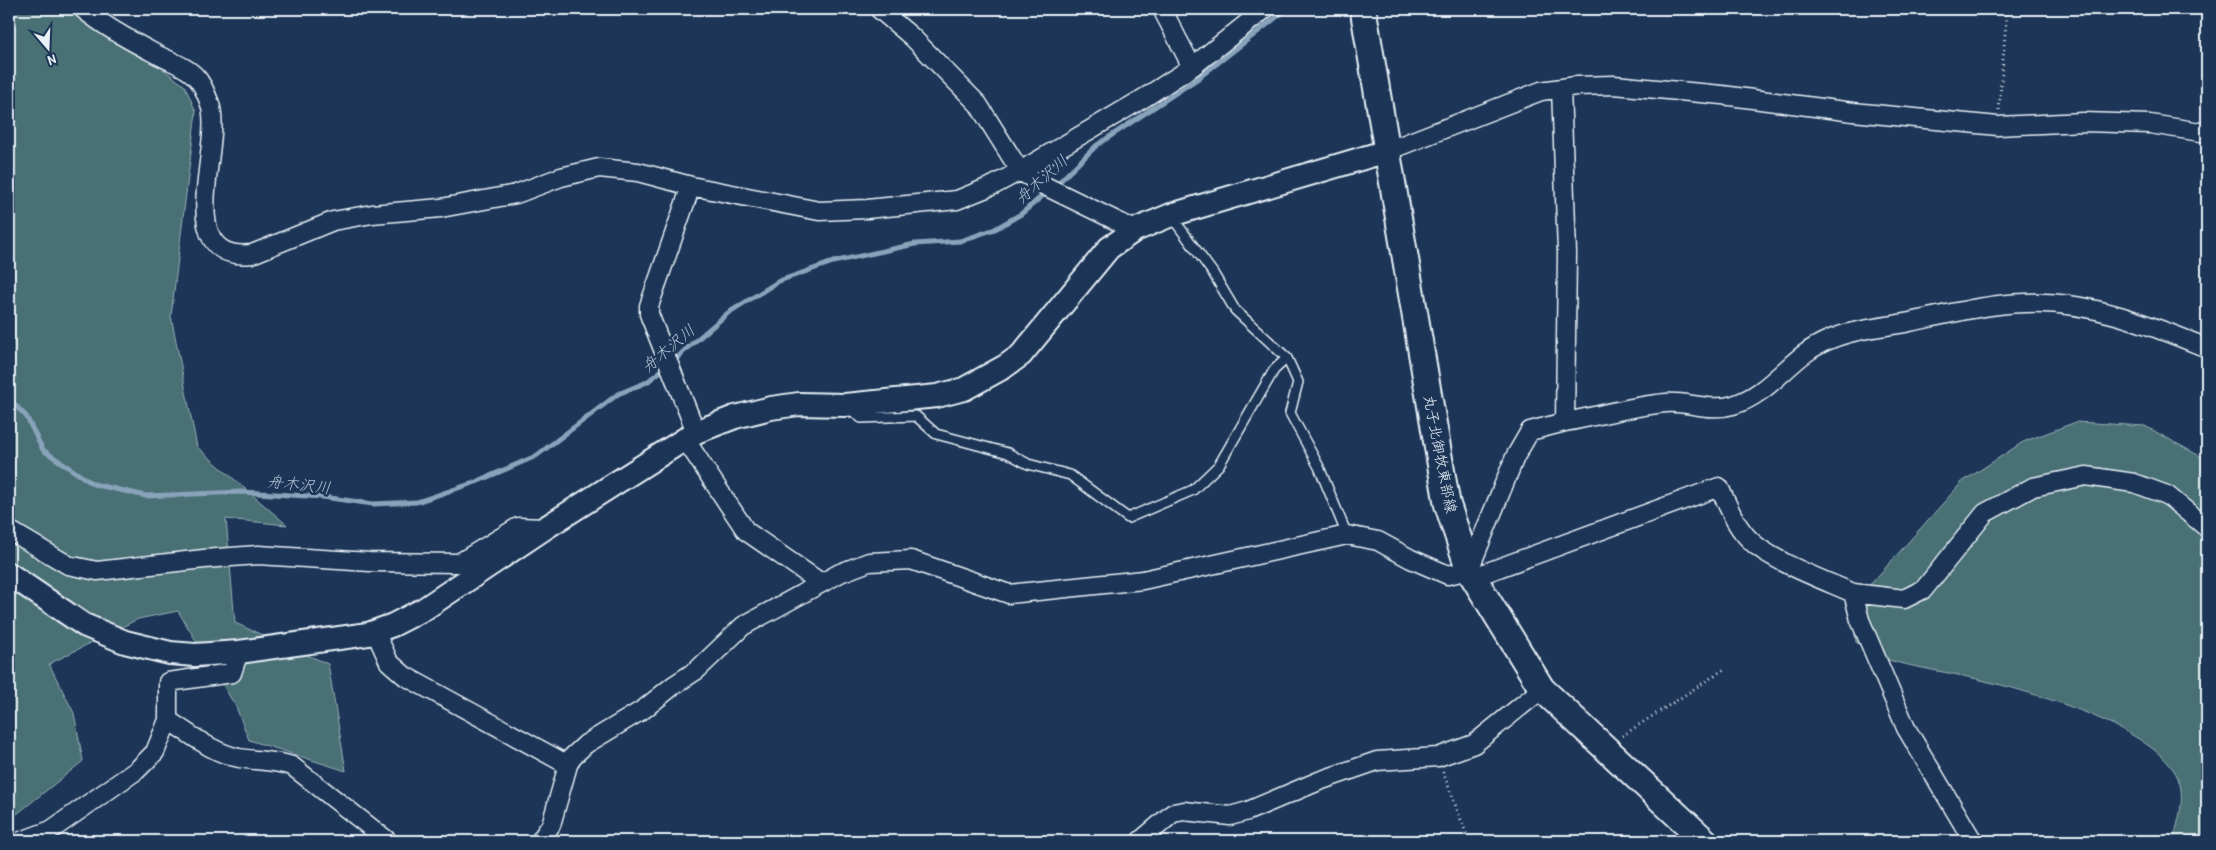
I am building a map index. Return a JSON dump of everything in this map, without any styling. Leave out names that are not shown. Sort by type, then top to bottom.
[{"type":"main road","name":"丸子北御牧東部線","points":[[1363,9],[1447,502],[1472,573],[1542,689],[1705,841]]},
{"type":"street","points":[[83,9],[100,23],[182,67],[196,77],[211,107],[212,125],[206,189],[206,219],[210,236],[220,248],[240,256],[252,254],[333,221],[372,214],[441,208],[516,194],[561,177],[599,168],[638,172],[691,186],[819,211],[957,200],[994,185],[1144,98],[1192,67],[1266,9]]},
{"type":"street","points":[[880,9],[912,37],[978,104],[1020,170],[1043,185],[1135,230]]},
{"type":"street","points":[[1162,9],[1192,67]]},
{"type":"street","points":[[9,574],[84,625],[125,642],[170,653],[195,655],[239,652],[339,639],[375,631],[424,609],[545,528],[690,436],[735,417],[771,408],[800,404],[845,405],[937,396],[964,389],[1004,367],[1021,355],[1109,248],[1135,230],[1171,215],[1387,151],[1533,94],[1561,88],[1614,85],[1722,95],[1853,112],[1998,126],[2083,122],[2150,124],[2207,133]]},
{"type":"street","points":[[1561,88],[1567,253],[1565,422]]},
{"type":"street","points":[[691,186],[649,306],[649,314],[690,436],[746,531],[821,583]]},
{"type":"street","points":[[1472,573],[1515,457],[1530,431],[1565,422],[1667,403],[1714,408],[1732,405],[1752,397],[1774,383],[1802,356],[1822,343],[1858,330],[1988,306],[2027,302],[2084,307],[2147,324],[2207,348]]},
{"type":"street","points":[[540,841],[551,825],[568,765],[572,757],[586,744],[644,709],[674,685],[697,670],[743,626],[840,572],[870,562],[911,560],[1009,594],[1143,580],[1347,536],[1378,541],[1411,559],[1448,574],[1472,573],[1719,487],[1738,526],[1750,541],[1766,552],[1853,594],[1904,599],[1924,589],[1985,513],[2033,487],[2086,476],[2134,483],[2168,495],[2207,528]]},
{"type":"street","points":[[9,530],[68,565],[97,571],[204,559],[258,556],[370,562],[459,564],[518,527],[545,528]]},
{"type":"street","points":[[1853,594],[1860,620],[1906,728],[1973,841]]},
{"type":"street","points":[[375,631],[389,662],[405,676],[568,765]]},
{"type":"street","points":[[21,841],[53,836],[137,770],[155,752],[168,720],[168,682],[232,673],[239,652]]},
{"type":"street","points":[[1140,841],[1173,813],[1184,811],[1230,816],[1248,812],[1319,781],[1376,761],[1438,757],[1474,744],[1542,689]]},
{"type":"street","points":[[168,720],[220,753],[239,758],[277,761],[292,766],[388,841]]},
{"type":"lane","points":[[1171,215],[1212,273],[1235,310],[1287,358],[1298,382],[1290,413],[1319,467],[1347,536]]},
{"type":"lane","points":[[845,405],[861,418],[916,416],[936,434],[1008,453],[1028,464],[1070,475],[1128,518],[1193,490],[1219,465],[1274,370],[1287,358]]},
{"type":"path","points":[[1998,126],[2007,9]]},
{"type":"path","points":[[1605,747],[1726,668]]},
{"type":"path","points":[[1438,757],[1469,841]]},
{"type":"green space","points":[[9,9],[84,9],[185,86],[196,112],[171,316],[197,447],[287,525],[226,519],[235,623],[328,664],[346,771],[249,740],[236,707],[178,611],[138,619],[49,664],[74,713],[83,761],[17,814],[9,789]]},
{"type":"green space","points":[[2076,422],[2145,426],[2207,460],[2207,841],[2173,841],[2181,802],[2178,778],[2166,760],[2146,744],[2122,729],[2094,716],[2037,695],[1976,679],[1885,659],[1856,642],[1853,621],[1861,595],[1962,482],[2023,442]]},
{"type":"waterway","name":"舟木沢川","points":[[1054,187],[1097,145],[1197,79],[1287,9]]},
{"type":"waterway","name":"舟木沢川","points":[[673,362],[728,313],[779,281],[833,262],[915,244],[960,241],[995,229],[1021,214],[1047,192]]},
{"type":"waterway","name":"舟木沢川","points":[[9,399],[26,416],[43,450],[93,484],[146,496],[242,492],[323,497],[373,504],[417,502],[476,482],[536,456],[618,394],[647,382],[666,367]]}]
